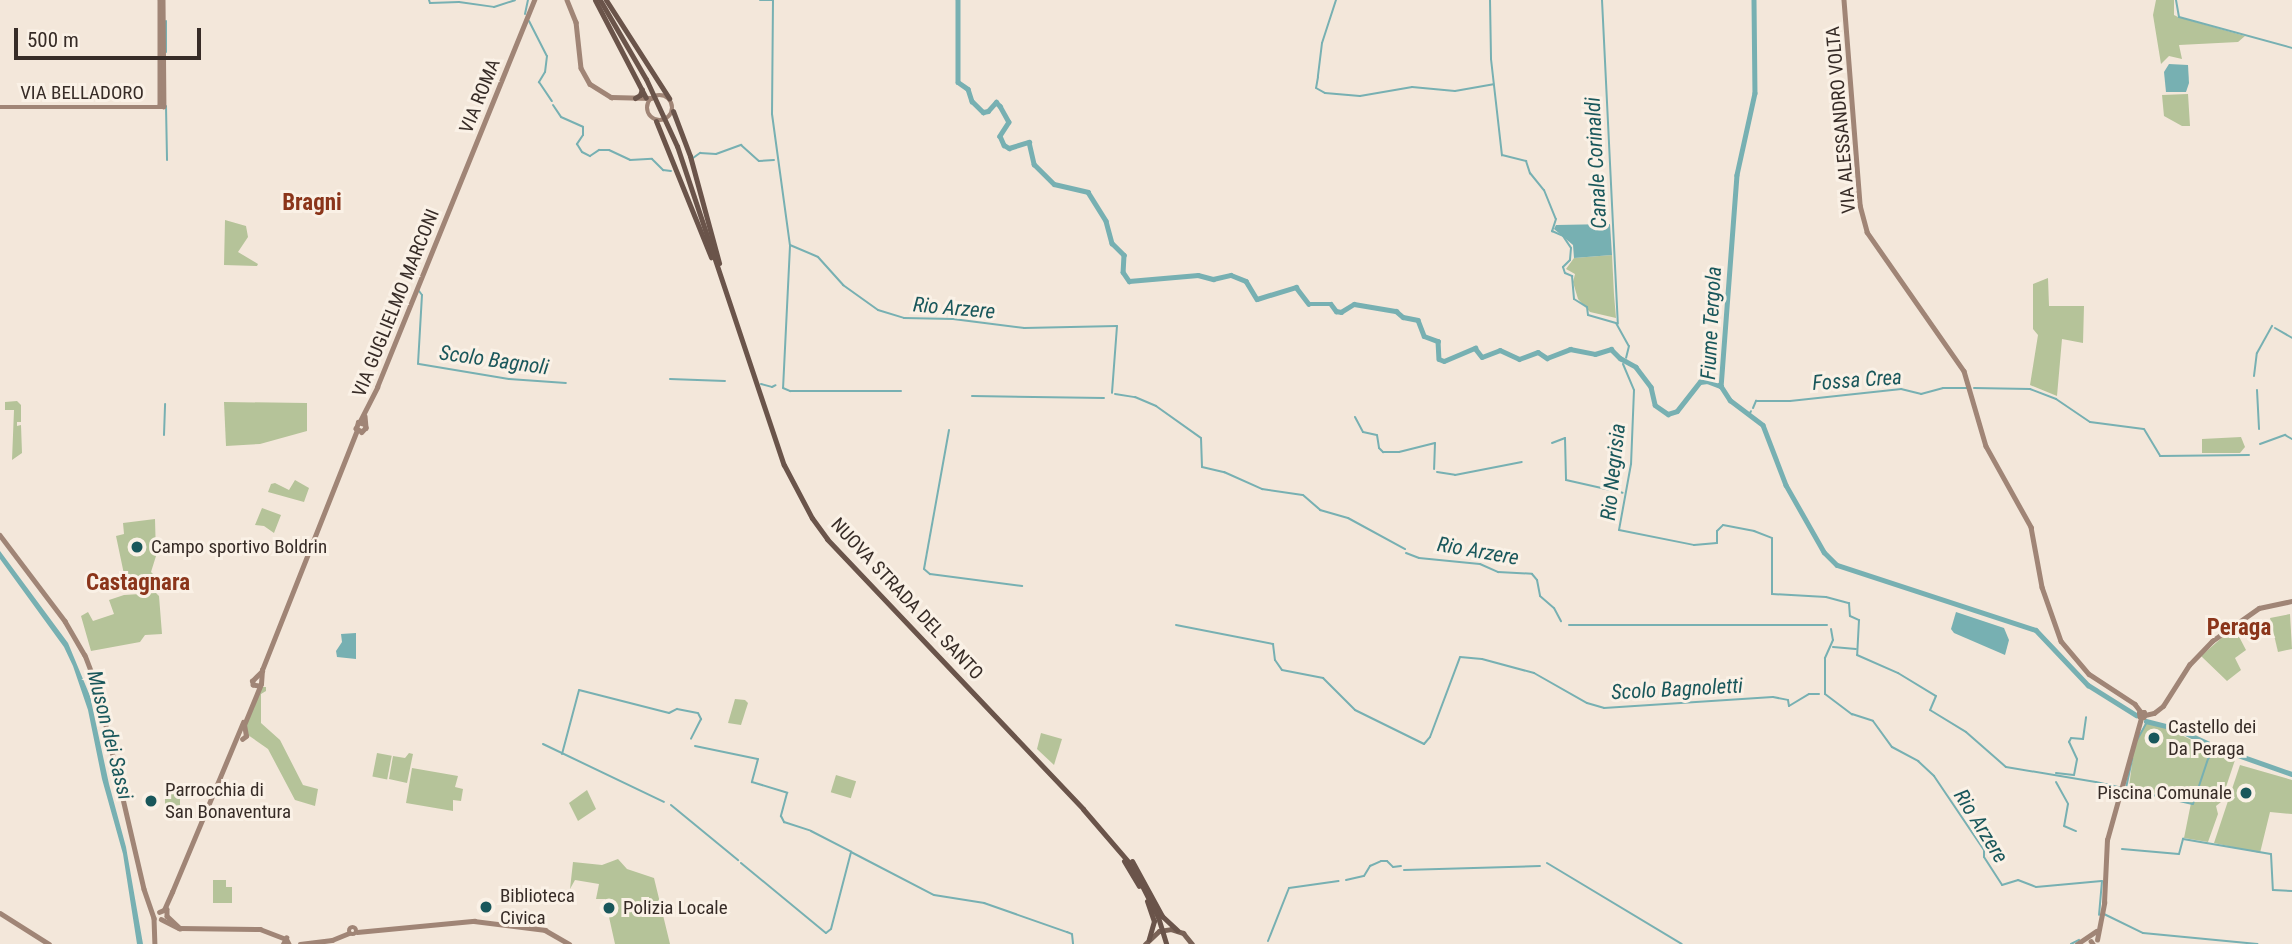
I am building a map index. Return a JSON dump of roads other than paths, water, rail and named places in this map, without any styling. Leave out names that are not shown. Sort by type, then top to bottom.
[{"type":"highway","points":[[598,0],[648,100]]},
{"type":"highway","name":"NUOVA STRADA DEL SANTO","points":[[598,0],[646,79],[677,146],[784,465],[812,518],[847,560],[1066,792],[1132,866],[1158,917],[1166,944]]},
{"type":"highway","points":[[606,0],[669,98]]},
{"type":"highway","points":[[635,99],[642,89]]},
{"type":"highway","points":[[674,111],[702,196],[721,277]]},
{"type":"highway","points":[[656,121],[721,277]]},
{"type":"highway","points":[[1066,792],[1078,800],[1116,840],[1139,871],[1162,916],[1177,930]]},
{"type":"highway","points":[[1066,792],[1135,877],[1152,913],[1153,927],[1147,941]]},
{"type":"main road","name":"VIA BELLADORO","points":[[0,107],[161,106],[161,0]]},
{"type":"main road","name":"VIA ROMA","points":[[453,202],[534,0]]},
{"type":"main road","points":[[567,0],[574,14],[580,63],[586,79],[605,95],[648,100],[660,94],[669,98],[674,111],[665,120],[656,121],[635,99]]},
{"type":"main road","name":"VIA ALESSANDRO VOLTA","points":[[1844,0],[1860,205],[1869,237],[1954,353],[1966,375],[1986,446],[2031,527],[2042,587],[2061,641],[2094,679],[2135,704],[2143,715]]},
{"type":"main road","points":[[648,100],[648,112]]},
{"type":"main road","name":"VIA GUGLIELMO MARCONI","points":[[363,422],[453,202]]},
{"type":"main road","points":[[359,431],[356,424],[363,422]]},
{"type":"main road","points":[[240,736],[257,682],[363,422]]},
{"type":"main road","points":[[0,536],[65,621],[85,655],[104,713],[143,883],[151,908],[158,916],[181,928],[260,929],[286,941],[302,944],[322,942],[349,933],[354,935],[357,932],[468,921],[539,929],[560,936],[569,944]]},
{"type":"main road","points":[[2077,944],[2091,941],[2102,916],[2107,841],[2123,788],[2133,740],[2143,715],[2154,713],[2163,706],[2193,660],[2212,641],[2259,608],[2292,601]]},
{"type":"main road","points":[[155,944],[154,931],[158,916],[164,910],[172,892],[234,743],[246,732],[245,723],[257,682]]},
{"type":"main road","points":[[172,892],[166,914],[181,928]]},
{"type":"main road","points":[[158,916],[167,909]]},
{"type":"main road","points":[[0,914],[48,944]]},
{"type":"main road","points":[[158,916],[174,922]]},
{"type":"main road","points":[[1147,941],[1159,931],[1177,930],[1199,944]]},
{"type":"main road","points":[[1187,937],[1192,944]]},
{"type":"water","points":[[2169,64],[2188,65],[2189,83],[2186,92],[2166,92],[2164,72]]},
{"type":"water","points":[[1610,224],[1612,255],[1574,258],[1573,245],[1554,229],[1556,225]]},
{"type":"water","points":[[0,551],[68,643],[90,696],[126,847],[143,944],[137,944],[123,854],[102,779],[88,710],[73,666],[64,647],[0,559]]},
{"type":"water","points":[[1956,612],[2004,628],[2009,640],[2005,655],[1954,633],[1951,629]]},
{"type":"water","points":[[356,633],[356,659],[337,657],[336,651],[342,642],[341,634]]},
{"type":"waterway","points":[[429,0],[430,3],[459,2],[494,7],[515,0]]},
{"type":"waterway","name":"Rio Arzere","points":[[525,14],[528,0]]},
{"type":"waterway","points":[[760,0],[772,0]]},
{"type":"waterway","name":"Rio Arzere","points":[[773,0],[772,114],[790,245],[818,257],[843,285],[878,310],[904,318],[953,319],[1024,328],[1117,326],[1112,393]]},
{"type":"waterway","points":[[958,0],[958,82],[968,89],[972,101],[983,112],[988,111],[996,102],[1000,106],[1009,122],[1000,136],[1004,145],[1009,148],[1029,142],[1034,164],[1054,184],[1088,192],[1106,221],[1112,243],[1124,255],[1123,272],[1129,281],[1198,275],[1213,279],[1231,275],[1246,281],[1257,299],[1296,287],[1309,304],[1331,304],[1336,311],[1341,312],[1354,304],[1396,311],[1403,317],[1418,320],[1424,336],[1438,341],[1439,359],[1444,361],[1475,348],[1482,357],[1500,350],[1519,359],[1538,352],[1547,358],[1570,349],[1595,354],[1611,349],[1636,367],[1651,387],[1655,405],[1668,414],[1677,411],[1700,382],[1707,381],[1721,386]]},
{"type":"waterway","points":[[1336,0],[1322,43],[1316,88],[1325,93],[1360,96],[1412,87],[1455,91],[1493,84]]},
{"type":"waterway","name":"Rio Negrisia","points":[[1490,0],[1491,59],[1502,155],[1526,161],[1530,173],[1544,190],[1556,219],[1552,231],[1563,236],[1571,248],[1570,260],[1563,267],[1565,273],[1572,276],[1574,299],[1587,307],[1588,315],[1616,323],[1629,346],[1626,358]]},
{"type":"waterway","name":"Canale Corinaldi","points":[[1602,0],[1618,324]]},
{"type":"waterway","name":"Fiume Tergola","points":[[1754,0],[1755,93],[1737,175],[1721,386],[1730,400],[1763,425],[1786,485],[1824,552],[1837,565],[2036,630],[2088,685],[2136,715]]},
{"type":"waterway","points":[[2176,0],[2179,17],[2292,48]]},
{"type":"waterway","points":[[166,21],[166,52]]},
{"type":"waterway","name":"Rio Arzere","points":[[529,21],[547,56],[545,72],[539,82],[552,101]]},
{"type":"waterway","name":"Rio Arzere","points":[[553,105],[561,117],[583,127],[583,135],[577,144],[582,152],[590,156],[599,150],[609,150],[630,160],[652,159],[663,170],[671,171]]},
{"type":"waterway","points":[[166,106],[167,160]]},
{"type":"waterway","name":"Rio Arzere","points":[[693,158],[700,153],[716,154],[741,145],[759,161],[774,160]]},
{"type":"waterway","points":[[790,246],[783,388],[790,391],[901,391]]},
{"type":"waterway","name":"Scolo Bagnoli","points":[[418,364],[422,295],[419,291]]},
{"type":"waterway","points":[[2254,376],[2257,353],[2272,326]]},
{"type":"waterway","points":[[2275,328],[2292,338]]},
{"type":"waterway","name":"Scolo Bagnoli","points":[[419,364],[509,379],[566,383]]},
{"type":"waterway","name":"Rio Negrisia","points":[[1623,364],[1634,390],[1631,464],[1619,530],[1694,545],[1717,543],[1717,531],[1723,525],[1754,531],[1772,538],[1772,594],[1826,597],[1849,603],[1850,616],[1859,620],[1857,655],[1898,673],[1936,696],[1930,710],[1966,732],[2006,767],[2096,782],[2193,804],[2208,759],[2218,748]]},
{"type":"waterway","name":"Scolo Bagnoli","points":[[670,379],[725,381]]},
{"type":"waterway","name":"Scolo Bagnoli","points":[[761,384],[772,387],[776,385]]},
{"type":"waterway","name":"Fossa Crea","points":[[1753,408],[1756,401],[1790,401],[1901,389],[1921,394],[1943,388],[1968,388]]},
{"type":"waterway","name":"Fossa Crea","points":[[1974,388],[2030,389],[2056,399],[2090,422],[2144,429],[2160,456],[2249,455]]},
{"type":"waterway","points":[[2257,390],[2259,429]]},
{"type":"waterway","name":"Rio Arzere","points":[[1115,394],[1135,397],[1156,406],[1201,438],[1202,467],[1224,472],[1262,489],[1303,495],[1320,510],[1348,518],[1405,549]]},
{"type":"waterway","name":"Scolo Bagnoli","points":[[972,396],[1104,398]]},
{"type":"waterway","points":[[164,435],[165,404]]},
{"type":"waterway","points":[[1355,417],[1363,432],[1377,435],[1379,448],[1383,452],[1399,452],[1435,443],[1434,469]]},
{"type":"waterway","name":"Scolo Bagnoletti","points":[[949,430],[924,569],[930,574],[1022,586]]},
{"type":"waterway","name":"Fossa Crea","points":[[2260,444],[2285,435],[2292,439]]},
{"type":"waterway","points":[[1552,443],[1565,438],[1566,480],[1623,493]]},
{"type":"waterway","points":[[1437,472],[1455,475],[1522,462]]},
{"type":"waterway","name":"Rio Arzere","points":[[1406,553],[1419,558],[1480,564],[1498,572],[1532,574],[1537,580],[1540,596],[1554,608],[1561,621]]},
{"type":"waterway","name":"Scolo Bagnoletti","points":[[1176,625],[1273,644],[1275,660],[1282,670],[1323,678],[1355,710],[1424,744],[1430,737],[1460,657],[1482,659],[1534,673],[1587,703],[1604,708],[1773,697],[1788,700],[1789,706],[1809,694],[1819,694]]},
{"type":"waterway","name":"Rio Arzere","points":[[1569,625],[1827,625]]},
{"type":"waterway","name":"Rio Arzere","points":[[1831,629],[1833,640],[1825,658],[1825,694],[1852,714],[1873,721],[1892,747],[1918,761],[1934,776],[1984,850],[1984,857],[2002,885],[2018,880],[2036,887],[2102,881],[2099,915]]},
{"type":"waterway","points":[[1833,647],[1856,649]]},
{"type":"waterway","points":[[562,754],[579,690],[669,713],[677,709],[698,713],[701,719],[691,739]]},
{"type":"waterway","points":[[2056,773],[2074,775],[2077,759],[2069,742],[2071,738],[2083,739],[2086,717]]},
{"type":"waterway","name":"Rio Negrisia","points":[[2146,721],[2177,729],[2218,748],[2292,774]]},
{"type":"waterway","points":[[2137,740],[2147,722]]},
{"type":"waterway","points":[[543,744],[664,802]]},
{"type":"waterway","points":[[695,746],[758,759],[752,782],[787,793],[781,816],[784,822],[811,831],[850,851]]},
{"type":"waterway","points":[[2126,788],[2132,759]]},
{"type":"waterway","points":[[2056,782],[2068,804],[2064,826],[2076,831]]},
{"type":"waterway","points":[[671,805],[738,860]]},
{"type":"waterway","points":[[2122,849],[2179,854],[2183,839],[2271,854],[2273,890],[2292,891]]},
{"type":"waterway","points":[[741,863],[826,933],[831,929],[851,852],[934,895],[984,903],[1072,934],[1073,944]]},
{"type":"waterway","points":[[1346,880],[1364,876],[1370,866],[1381,861],[1387,861],[1393,867],[1401,866]]},
{"type":"waterway","points":[[1547,863],[1682,944]]},
{"type":"waterway","points":[[1404,870],[1540,866]]},
{"type":"waterway","points":[[1268,941],[1289,888],[1339,881]]},
{"type":"waterway","name":"Rio Arzere","points":[[2104,914],[2143,933],[2257,944]]},
{"type":"waterway","points":[[2071,944],[2079,940]]},
{"type":"place","name":"Campo sportivo Boldrin","points":[[137,547]]},
{"type":"place","name":"Castello dei Da Peraga","points":[[2154,738]]},
{"type":"place","name":"Piscina Comunale","points":[[2246,793]]},
{"type":"place","name":"Parrocchia di San Bonaventura","points":[[151,801]]},
{"type":"place","name":"Biblioteca Civica","points":[[486,907]]},
{"type":"place","name":"Polizia Locale","points":[[609,908]]},
{"type":"district","name":"Bragni","points":[[312,203]]},
{"type":"district","name":"Castagnara","points":[[138,583]]},
{"type":"district","name":"Peraga","points":[[2239,628]]},
{"type":"water label","name":"Muson dei Sassi","points":[[110,735]]}]
